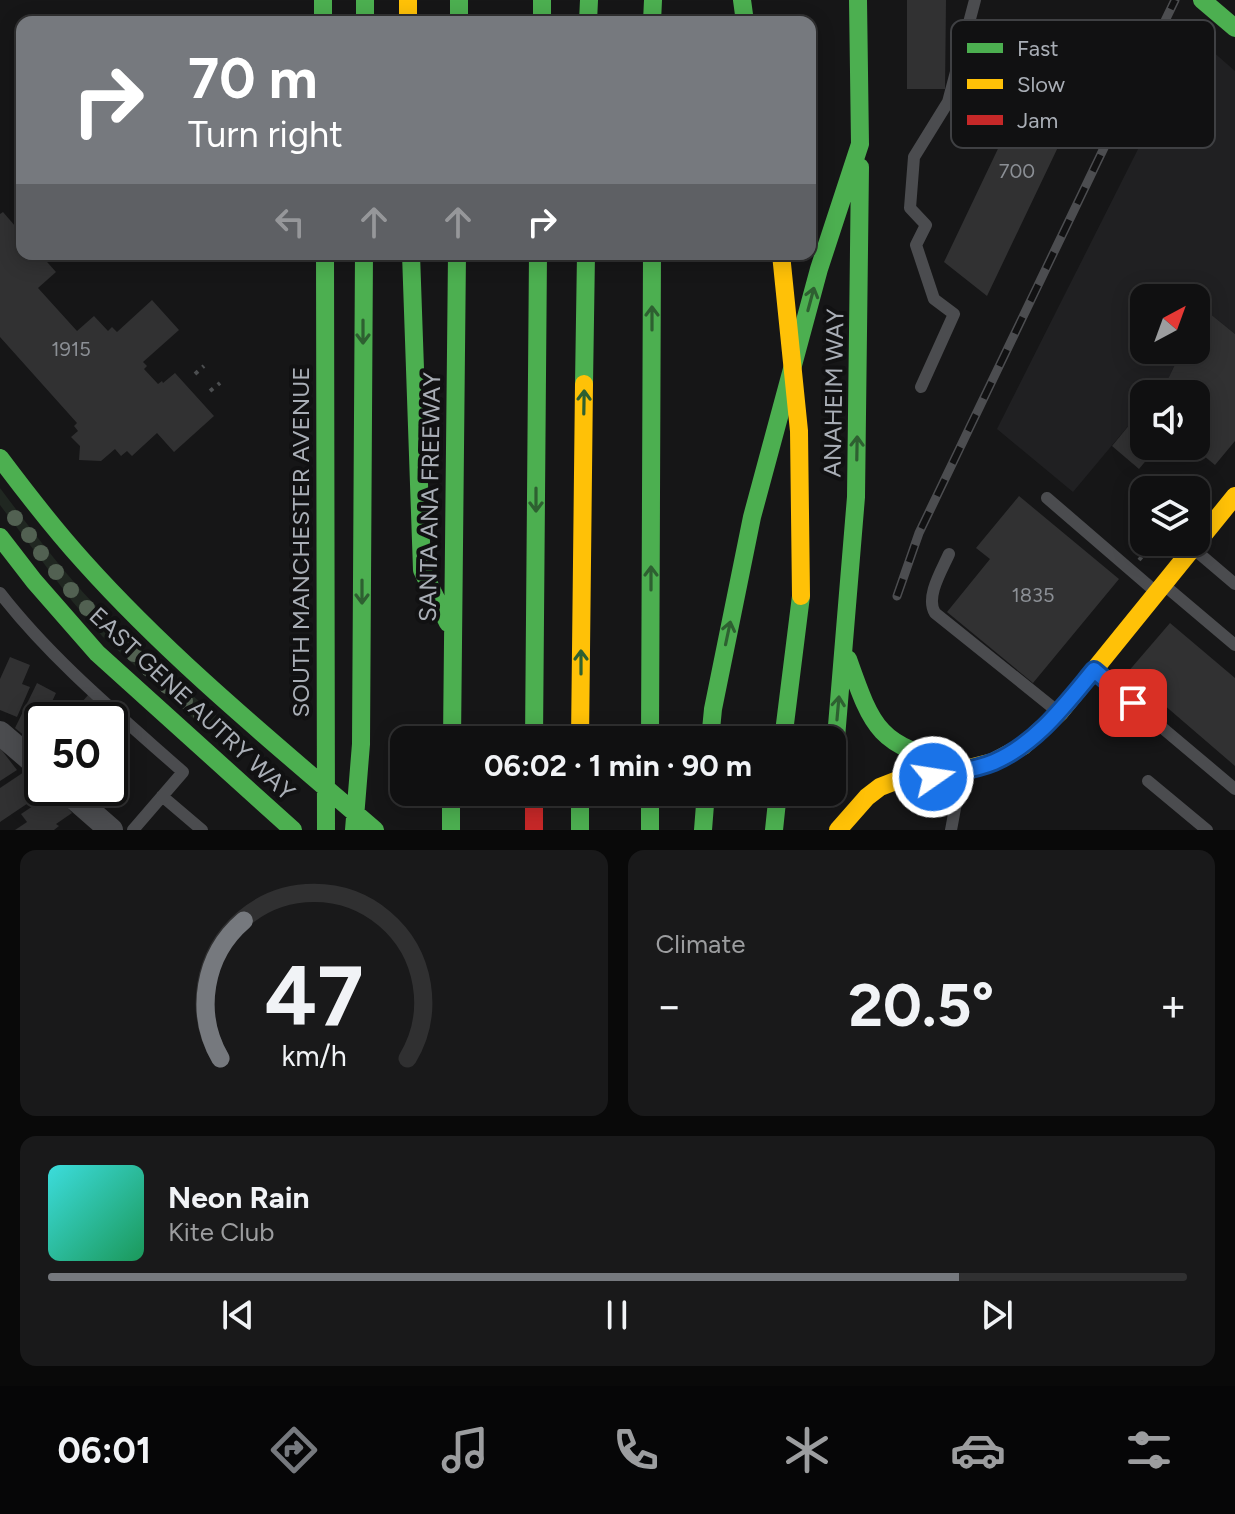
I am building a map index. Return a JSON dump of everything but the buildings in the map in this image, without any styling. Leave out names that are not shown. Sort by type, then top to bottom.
[{"type":"main road","name":"ANAHEIM WAY","points":[[837,726],[856,497],[860,144],[858,0]]},
{"type":"main road","points":[[1202,0],[1235,28]]},
{"type":"main road","points":[[711,726],[752,517],[819,269],[860,144]]},
{"type":"main road","name":"SOUTH MANCHESTER AVENUE","points":[[325,260],[326,830]]},
{"type":"main road","points":[[354,830],[361,744],[364,260]]},
{"type":"main road","points":[[411,260],[422,570],[452,632]]},
{"type":"main road","name":"SANTA ANA FREEWAY","points":[[452,726],[457,260]]},
{"type":"main road","points":[[534,726],[538,260]]},
{"type":"main road","points":[[580,726],[586,260]]},
{"type":"main road","points":[[650,726],[652,260]]},
{"type":"main road","points":[[782,260],[799,431],[802,589],[785,726]]},
{"type":"main road","name":"EAST GENE AUTRY WAY","points":[[0,458],[52,527],[115,598],[188,668],[375,830]]},
{"type":"main road","points":[[1210,527],[1235,496]]},
{"type":"main road","name":"EAST GENE AUTRY WAY","points":[[0,537],[70,624],[106,662],[293,830]]},
{"type":"main road","points":[[838,830],[880,787],[898,780],[993,762],[1023,746],[1059,713],[1187,556]]},
{"type":"main road","points":[[843,646],[869,718],[878,730],[910,752],[956,768]]},
{"type":"main road","points":[[562,667],[562,726]]},
{"type":"main road","points":[[451,806],[451,830]]},
{"type":"main road","points":[[534,806],[534,830]]},
{"type":"main road","points":[[580,806],[580,830]]},
{"type":"main road","points":[[650,806],[650,830]]},
{"type":"main road","points":[[703,830],[705,806]]},
{"type":"main road","points":[[774,830],[777,806]]},
{"type":"main road","points":[[828,830],[830,806]]},
{"type":"street","points":[[0,733],[24,754]]},
{"type":"street","points":[[84,806],[111,830]]},
{"type":"lane","points":[[970,20],[975,0]]},
{"type":"lane","points":[[921,387],[954,314],[934,299],[916,245],[926,225],[910,208],[914,157],[948,102],[951,91]]},
{"type":"lane","points":[[1047,498],[1235,645]]},
{"type":"lane","points":[[949,554],[932,596],[931,607],[935,613],[1059,713]]},
{"type":"lane","points":[[1202,556],[1235,584]]},
{"type":"lane","points":[[0,593],[22,622],[183,772],[133,830]]},
{"type":"lane","points":[[1094,670],[1235,789]]},
{"type":"lane","points":[[951,830],[956,803],[956,768]]},
{"type":"lane","points":[[1148,781],[1207,830]]},
{"type":"lane","points":[[162,796],[202,830]]},
{"type":"path","points":[[195,374],[204,366]]},
{"type":"path","points":[[210,391],[220,383]]},
{"type":"shaded area","points":[[1215,54],[1235,71],[1235,334],[1210,314],[1210,284],[1130,284],[1130,364],[1175,364],[1167,380],[1130,380],[1130,424],[1073,492],[997,429],[1139,148],[1215,148]]},
{"type":"shaded area","points":[[0,488],[57,562],[112,623],[254,748],[204,728],[102,636],[0,505]]},
{"type":"railway","points":[[1165,20],[1175,0]]},
{"type":"railway","points":[[897,596],[919,533],[1104,148]]},
{"type":"traffic: fast","points":[[323,0],[323,16]]},
{"type":"traffic: fast","points":[[365,0],[365,16]]},
{"type":"traffic: fast","points":[[459,0],[459,16]]},
{"type":"traffic: fast","points":[[542,0],[542,16]]},
{"type":"traffic: fast","points":[[588,16],[589,0]]},
{"type":"traffic: fast","points":[[652,16],[653,0]]},
{"type":"traffic: fast","points":[[742,0],[744,16]]},
{"type":"traffic: fast","points":[[858,0],[860,144]]},
{"type":"traffic: fast","points":[[1202,0],[1235,28]]},
{"type":"traffic: fast","points":[[711,726],[752,517],[819,269],[860,144]]},
{"type":"traffic: fast","points":[[837,726],[856,497],[860,167]]},
{"type":"traffic: fast","points":[[325,260],[326,830]]},
{"type":"traffic: fast","points":[[354,830],[361,744],[364,260]]},
{"type":"traffic: fast","points":[[411,260],[422,570],[448,623]]},
{"type":"traffic: fast","points":[[452,726],[457,260]]},
{"type":"traffic: fast","points":[[534,726],[538,260]]},
{"type":"traffic: fast","points":[[584,384],[586,260]]},
{"type":"traffic: fast","points":[[650,726],[652,260]]},
{"type":"traffic: fast","points":[[0,458],[73,550],[153,633],[375,830]]},
{"type":"traffic: fast","points":[[0,537],[97,653],[293,830]]},
{"type":"traffic: fast","points":[[785,726],[801,596]]},
{"type":"traffic: fast","points":[[848,659],[865,703],[882,731],[910,750],[955,763]]},
{"type":"traffic: fast","points":[[451,806],[451,830]]},
{"type":"traffic: fast","points":[[580,806],[580,830]]},
{"type":"traffic: fast","points":[[650,806],[650,830]]},
{"type":"traffic: fast","points":[[703,830],[705,806]]},
{"type":"traffic: fast","points":[[774,830],[777,806]]},
{"type":"traffic: slow","points":[[408,0],[408,16]]},
{"type":"traffic: slow","points":[[782,260],[799,431],[801,596]]},
{"type":"traffic: slow","points":[[580,726],[584,384]]},
{"type":"traffic: slow","points":[[838,830],[880,787],[898,780],[933,777],[993,762],[1023,746],[1060,712],[1235,496]]},
{"type":"traffic: jam","points":[[534,806],[534,830]]},
{"type":"route","points":[[933,777],[993,762],[1023,746],[1059,713],[1094,670],[1133,703]]}]
